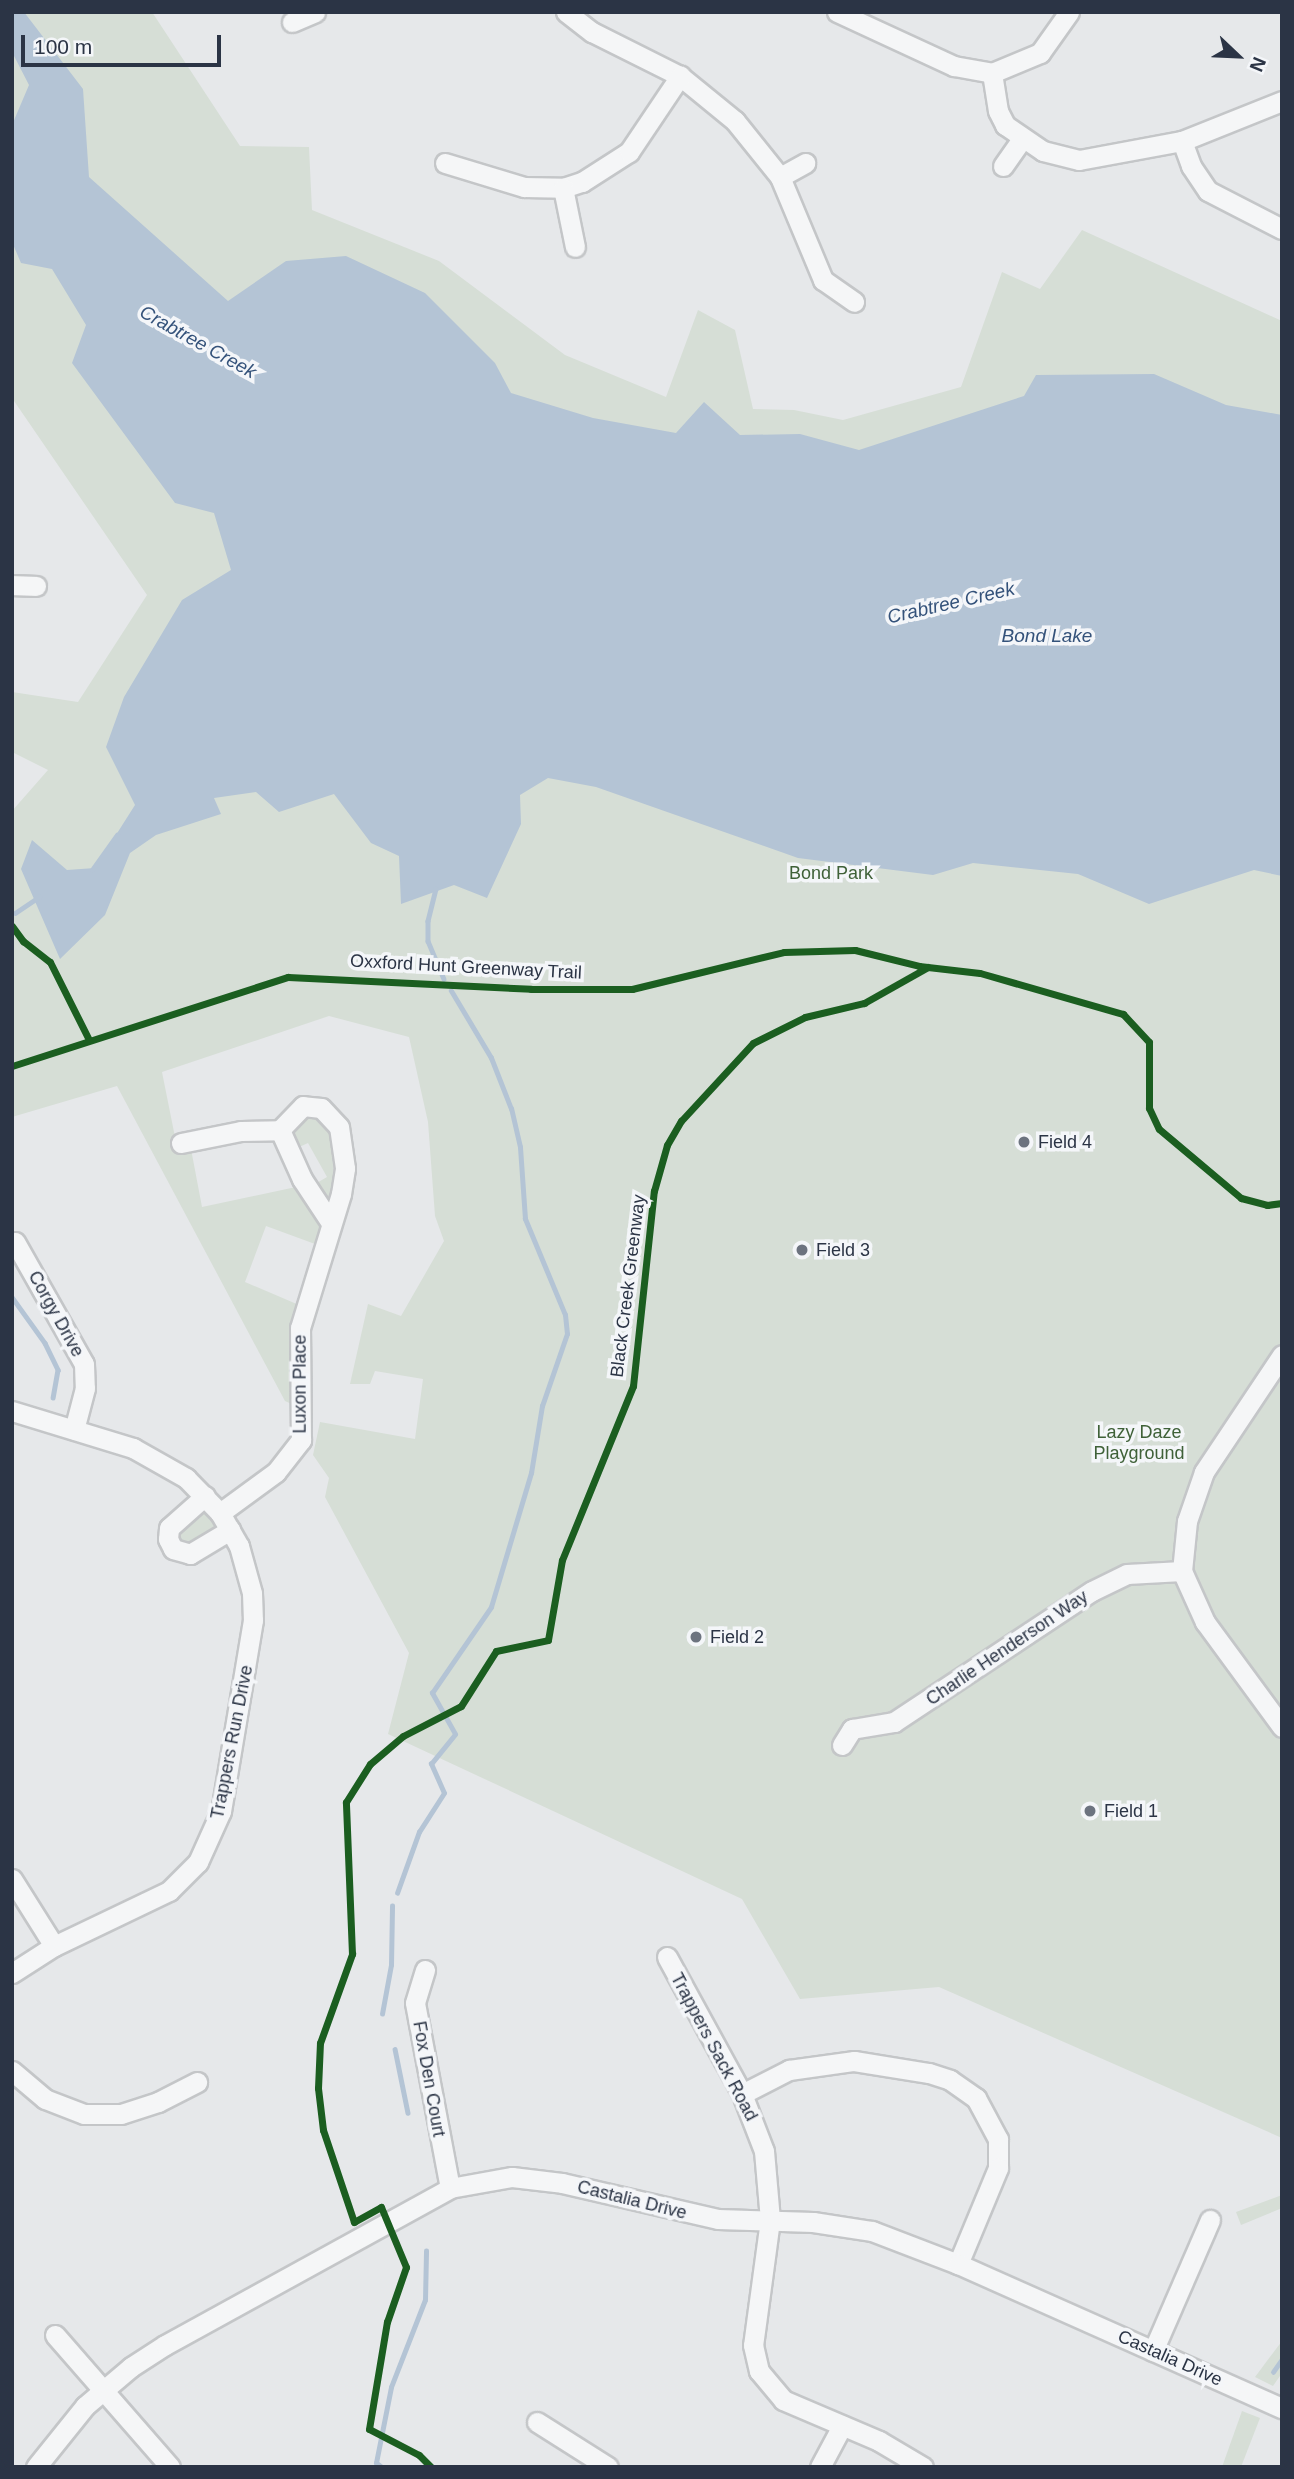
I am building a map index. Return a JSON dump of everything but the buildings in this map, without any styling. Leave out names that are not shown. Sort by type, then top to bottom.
[{"type":"street","points":[[292,22],[315,12]]},
{"type":"street","points":[[566,12],[592,32],[680,76],[735,121],[780,177],[823,280],[854,302]]},
{"type":"street","points":[[837,12],[954,66],[992,73],[1040,53],[1069,12]]},
{"type":"street","points":[[992,73],[998,111],[1022,139],[1043,151],[1079,160],[1182,141],[1282,102]]},
{"type":"street","points":[[445,163],[513,186],[563,188],[599,174],[629,152],[680,76]]},
{"type":"street","points":[[1003,166],[1022,139]]},
{"type":"street","points":[[1182,141],[1191,166],[1208,191],[1282,229]]},
{"type":"street","points":[[780,177],[805,163]]},
{"type":"street","points":[[563,188],[575,247]]},
{"type":"street","points":[[12,585],[36,586]]},
{"type":"street","name":"Luxon Place","points":[[220,1513],[276,1472],[301,1440],[300,1328],[345,1168],[339,1126],[321,1108],[303,1106],[280,1130]]},
{"type":"street","points":[[181,1143],[241,1131],[280,1130],[302,1179],[331,1223]]},
{"type":"street","name":"Corgy Drive","points":[[15,1242],[84,1364],[85,1388],[74,1430]]},
{"type":"street","points":[[1282,1355],[1203,1472],[1187,1521],[1182,1571],[1205,1622],[1282,1727]]},
{"type":"street","name":"Trappers Run Drive","points":[[12,1411],[148,1454],[205,1496],[230,1530],[247,1570],[253,1620],[215,1832],[198,1862],[169,1891],[54,1946],[12,1973]]},
{"type":"street","points":[[205,1496],[169,1528],[167,1539],[173,1549],[190,1554],[230,1530]]},
{"type":"street","name":"Charlie Henderson Way","points":[[842,1745],[852,1730],[894,1722],[1092,1591],[1127,1574],[1182,1571]]},
{"type":"street","points":[[12,1879],[54,1946]]},
{"type":"street","name":"Trappers Sack Road","points":[[667,1957],[742,2094],[764,2151],[770,2220],[754,2361],[764,2382],[783,2400],[923,2467]]},
{"type":"street","name":"Fox Den Court","points":[[425,1970],[415,2003],[450,2188]]},
{"type":"street","points":[[742,2094],[789,2070],[846,2061],[929,2073],[950,2080],[976,2098],[998,2139],[998,2168],[958,2264]]},
{"type":"street","points":[[12,2071],[45,2099],[84,2114],[121,2114],[140,2109],[197,2082]]},
{"type":"street","name":"Castalia Drive","points":[[36,2467],[68,2422],[103,2391],[165,2345],[450,2188],[502,2178],[538,2178],[706,2217],[863,2229],[958,2264],[1282,2408]]},
{"type":"street","points":[[1153,2351],[1210,2220]]},
{"type":"street","points":[[55,2335],[170,2467]]},
{"type":"street","points":[[537,2422],[608,2467]]},
{"type":"street","points":[[820,2467],[842,2426]]},
{"type":"green space","name":"Bond Park","points":[[12,12],[152,12],[240,146],[309,147],[312,210],[439,261],[565,355],[666,397],[698,310],[735,330],[753,409],[794,410],[843,420],[961,387],[1002,272],[1040,289],[1082,230],[1282,321],[1282,2138],[939,1987],[800,1999],[742,1899],[388,1734],[409,1653],[325,1497],[329,1478],[313,1455],[320,1422],[415,1439],[423,1379],[375,1371],[370,1384],[350,1384],[368,1304],[401,1316],[444,1241],[435,1216],[428,1122],[409,1037],[329,1016],[162,1072],[178,1152],[191,1149],[202,1207],[296,1187],[317,1216],[320,1231],[315,1244],[266,1226],[245,1282],[299,1305],[289,1352],[296,1406],[285,1401],[117,1086],[12,1117],[12,811],[48,770],[12,752],[12,692],[78,702],[147,595],[12,398]]},
{"type":"green space","points":[[307,1114],[321,1117],[330,1126],[335,1186],[329,1203],[315,1184],[327,1177],[308,1143],[297,1148],[289,1133]]},
{"type":"green space","points":[[203,1511],[217,1527],[193,1546],[180,1545],[177,1529]]},
{"type":"green space","points":[[1282,2195],[1282,2208],[1241,2225],[1236,2212]]},
{"type":"green space","points":[[1282,2341],[1282,2373],[1273,2386],[1255,2377]]},
{"type":"green space","points":[[1242,2411],[1260,2418],[1241,2467],[1222,2467]]},
{"type":"water","name":"Bond Lake","points":[[12,12],[24,12],[83,89],[89,177],[228,301],[286,261],[346,256],[425,293],[495,363],[511,393],[593,418],[676,433],[704,402],[740,435],[800,434],[859,450],[1024,396],[1036,375],[1154,374],[1226,405],[1282,415],[1282,876],[1254,870],[1149,904],[1078,874],[973,863],[933,875],[798,858],[596,787],[548,778],[520,795],[521,824],[487,898],[454,885],[401,904],[399,856],[371,843],[334,794],[279,812],[256,792],[214,798],[221,814],[156,835],[130,853],[105,915],[60,959],[21,869],[32,840],[67,870],[95,868],[135,805],[106,747],[124,697],[182,600],[231,570],[214,513],[175,503],[72,363],[86,325],[52,269],[21,263],[12,242],[12,125],[29,85],[12,52]]},
{"type":"waterway","points":[[92,870],[117,835]]},
{"type":"waterway","points":[[436,889],[428,921],[428,941],[444,979]]},
{"type":"waterway","points":[[15,913],[39,897]]},
{"type":"waterway","points":[[397,1893],[419,1832],[444,1793],[431,1764],[455,1734],[432,1693],[491,1607],[531,1473],[542,1406],[567,1334],[565,1315],[525,1219],[520,1147],[511,1109],[491,1058],[451,991]]},
{"type":"waterway","points":[[12,1297],[45,1343],[58,1370],[53,1398]]},
{"type":"waterway","points":[[382,2014],[391,1965],[392,1906]]},
{"type":"waterway","points":[[395,2049],[408,2113]]},
{"type":"waterway","points":[[381,2467],[376,2463],[391,2387],[425,2300],[426,2251]]},
{"type":"waterway","points":[[1273,2372],[1282,2359]]},
{"type":"cycle path","points":[[12,926],[23,941],[50,962],[88,1038]]},
{"type":"cycle path","name":"Oxxford Hunt Greenway Trail","points":[[12,1066],[288,977],[531,989],[632,989],[784,952],[855,950],[919,966],[980,973],[1123,1014],[1149,1042],[1149,1108],[1159,1129],[1241,1198],[1267,1205],[1282,1203]]},
{"type":"cycle path","name":"Black Creek Greenway","points":[[431,2467],[419,2455],[369,2429],[387,2322],[406,2267],[381,2207],[354,2222],[323,2130],[318,2088],[320,2043],[352,1954],[346,1802],[370,1764],[403,1736],[461,1706],[496,1651],[548,1640],[562,1560],[633,1386],[654,1191],[667,1145],[681,1121],[753,1043],[805,1017],[864,1003],[928,967]]},
{"type":"place","name":"Field 4","points":[[1024,1142]]},
{"type":"place","name":"Field 3","points":[[802,1250]]},
{"type":"place","name":"Field 2","points":[[696,1637]]},
{"type":"place","name":"Field 1","points":[[1090,1811]]},
{"type":"water label","name":"Crabtree Creek","points":[[198,342]]},
{"type":"water label","name":"Crabtree Creek","points":[[951,603]]},
{"type":"park label","name":"Lazy Daze Playground","points":[[1139,1443]]}]
